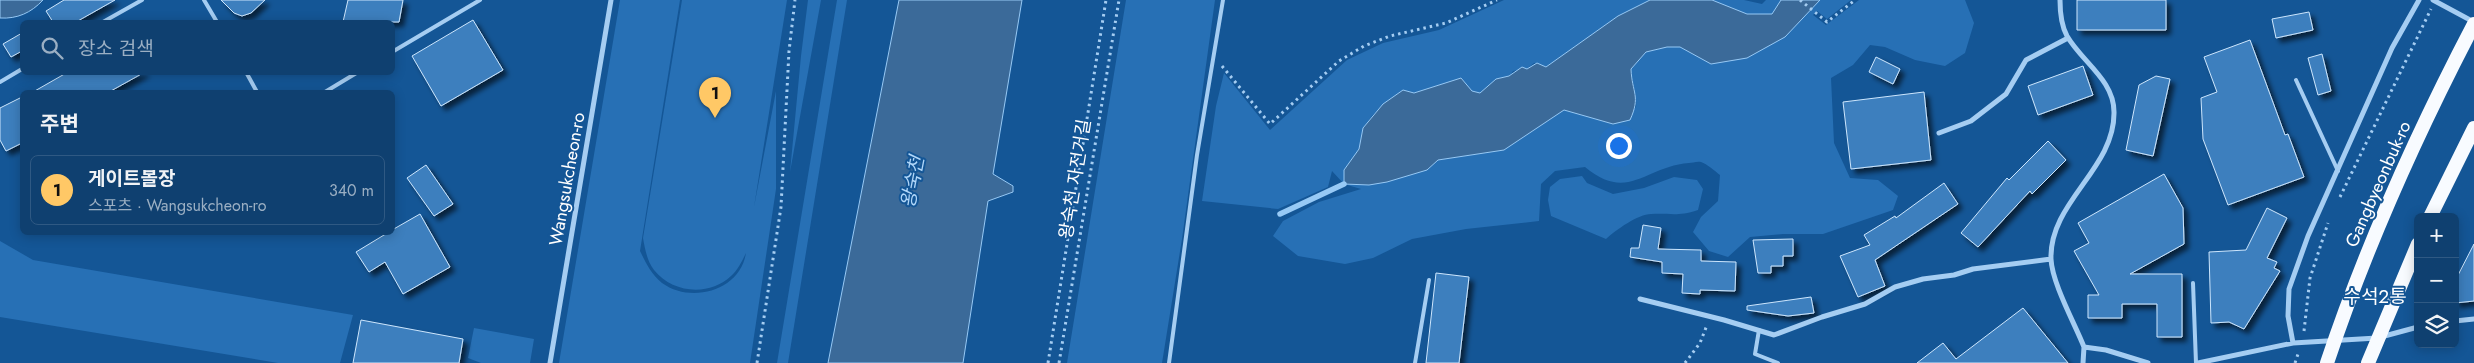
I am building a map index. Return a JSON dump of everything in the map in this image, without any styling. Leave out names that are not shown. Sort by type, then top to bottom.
[{"type":"highway","name":"Gangbyeonbuk-ro","points":[[2327,363],[2366,254],[2448,74],[2474,23]]},
{"type":"highway","points":[[2432,213],[2474,128]]},
{"type":"highway","points":[[2368,363],[2414,253]]},
{"type":"street","name":"Wangsukcheon-ro","points":[[550,363],[611,0]]},
{"type":"street","points":[[2060,0],[2061,20],[2068,38],[2094,69],[2112,95],[2114,112],[2113,128],[2097,164],[2057,223],[2051,259],[2054,274],[2084,347],[2083,363]]},
{"type":"street","points":[[2293,343],[2288,316],[2289,289],[2308,236],[2392,48],[2419,0]]},
{"type":"street","points":[[2434,0],[2474,23]]},
{"type":"street","points":[[1940,133],[1971,121],[2006,94],[2026,60],[2068,38]]},
{"type":"street","points":[[1640,299],[1759,330],[1774,336],[1822,317],[1865,304],[1895,287],[1923,279],[1954,275],[1973,268],[2051,259]]},
{"type":"street","points":[[2459,321],[2474,319]]},
{"type":"street","points":[[2196,363],[2293,343],[2377,338],[2414,327]]},
{"type":"street","points":[[2084,347],[2106,350],[2148,363]]},
{"type":"lane","points":[[107,20],[142,0]]},
{"type":"lane","points":[[204,0],[216,20]]},
{"type":"lane","points":[[395,50],[480,0]]},
{"type":"lane","points":[[1169,363],[1197,155],[1223,0]]},
{"type":"lane","points":[[0,82],[20,70]]},
{"type":"lane","points":[[248,75],[256,90]]},
{"type":"lane","points":[[327,90],[353,75]]},
{"type":"lane","points":[[2296,80],[2338,171]]},
{"type":"lane","points":[[1416,363],[1429,280]]},
{"type":"lane","points":[[2194,283],[2196,363]]},
{"type":"lane","points":[[1759,330],[1754,354],[1778,363]]},
{"type":"path","points":[[757,363],[781,207],[789,51],[795,0]]},
{"type":"path","points":[[1048,363],[1106,0]]},
{"type":"path","name":"왕숙천 자전거길","points":[[1059,363],[1119,0]]},
{"type":"path","points":[[1226,70],[1270,124],[1339,61],[1364,46],[1390,36],[1446,22],[1497,0]]},
{"type":"path","points":[[1800,0],[1827,22],[1855,0]]},
{"type":"path","points":[[2338,200],[2434,0]]},
{"type":"path","points":[[2295,363],[2302,343],[2308,308],[2310,278],[2330,218]]},
{"type":"path","points":[[1685,363],[1700,343],[1710,318]]},
{"type":"shaded area","points":[[620,0],[680,0],[640,251],[652,272],[662,283],[687,293],[700,293],[724,285],[734,277],[742,266],[746,253],[740,265],[731,276],[713,287],[692,290],[671,284],[654,270],[648,259],[643,238],[682,0],[787,0],[754,207],[776,91],[776,189],[750,363],[559,363]]},
{"type":"shaded area","points":[[808,0],[821,0],[790,172],[801,56]]},
{"type":"shaded area","points":[[837,0],[847,0],[788,363],[777,363]]},
{"type":"shaded area","points":[[1126,0],[1215,0],[1182,239],[1162,363],[1067,363]]},
{"type":"shaded area","points":[[1504,0],[1650,0],[1618,16],[1546,67],[1534,63],[1527,69],[1513,71],[1510,76],[1496,79],[1480,93],[1472,91],[1461,78],[1414,93],[1403,90],[1383,104],[1363,128],[1359,149],[1344,170],[1427,170],[1438,160],[1504,150],[1564,110],[1613,124],[1636,107],[1631,69],[1646,52],[1667,47],[1680,47],[1712,64],[1805,15],[1820,0],[1851,0],[1827,19],[1817,11],[1813,15],[1826,25],[1859,0],[1965,0],[1974,23],[1965,53],[1945,66],[1915,60],[1885,47],[1870,45],[1853,65],[1831,78],[1834,143],[1850,178],[1878,180],[1898,196],[1893,210],[1823,234],[1783,234],[1750,237],[1728,257],[1709,251],[1693,232],[1701,217],[1718,201],[1720,175],[1699,162],[1674,166],[1637,180],[1625,182],[1613,182],[1600,177],[1585,167],[1555,171],[1541,184],[1539,221],[1466,229],[1412,239],[1373,258],[1345,264],[1298,256],[1273,236],[1283,221],[1319,202],[1361,189],[1344,184],[1332,171],[1328,187],[1278,209],[1202,201],[1216,106],[1224,73],[1270,130],[1347,60],[1383,43],[1439,30]]},
{"type":"shaded area","points":[[1712,0],[1744,0],[1762,4],[1766,0],[1781,0],[1773,14],[1747,14]]},
{"type":"shaded area","points":[[1582,176],[1587,183],[1613,194],[1644,188],[1674,177],[1697,180],[1703,189],[1698,210],[1679,214],[1646,215],[1627,223],[1606,239],[1551,216],[1548,200],[1550,187],[1560,179]]},
{"type":"shaded area","points":[[0,241],[33,260],[353,315],[340,363],[278,363],[0,317]]},
{"type":"shaded area","points":[[474,328],[534,339],[530,363],[481,363],[468,358]]},
{"type":"water","points":[[0,0],[43,0],[23,14],[0,18]]},
{"type":"water","name":"왕숙천","points":[[899,0],[1022,0],[993,174],[1013,186],[1013,192],[988,201],[963,363],[828,363]]},
{"type":"water","points":[[1650,0],[1712,0],[1747,14],[1772,14],[1781,0],[1820,0],[1785,37],[1747,58],[1711,64],[1680,47],[1667,47],[1646,52],[1631,69],[1635,105],[1630,120],[1613,124],[1564,110],[1504,150],[1438,160],[1427,170],[1387,182],[1369,185],[1344,184],[1344,170],[1359,149],[1363,128],[1383,104],[1403,90],[1414,93],[1461,78],[1472,91],[1480,93],[1496,79],[1509,76],[1522,67],[1527,69],[1537,63],[1546,67],[1618,16]]},
{"type":"building","points":[[64,0],[115,0],[80,20],[52,20],[46,11]]},
{"type":"building","points":[[221,0],[265,0],[251,13],[242,16],[234,13]]},
{"type":"building","points":[[348,0],[403,0],[399,22],[395,22],[395,20],[343,20]]},
{"type":"building","points":[[2077,0],[2166,0],[2166,30],[2077,30]]},
{"type":"building","points":[[2309,12],[2313,30],[2276,38],[2272,19]]},
{"type":"building","points":[[473,20],[503,70],[441,106],[412,56]]},
{"type":"building","points":[[20,34],[20,52],[11,57],[3,44]]},
{"type":"building","points":[[2250,40],[2285,135],[2288,134],[2304,177],[2228,205],[2203,139],[2201,98],[2217,92],[2204,57]]},
{"type":"building","points":[[2322,54],[2331,91],[2318,95],[2308,58]]},
{"type":"building","points":[[1876,57],[1900,69],[1893,84],[1869,72]]},
{"type":"building","points":[[2083,66],[2093,95],[2038,115],[2028,86]]},
{"type":"building","points":[[63,75],[140,75],[113,90],[36,90]]},
{"type":"building","points":[[2156,76],[2170,79],[2153,156],[2126,150],[2139,85]]},
{"type":"building","points":[[1924,92],[1931,160],[1851,169],[1843,102]]},
{"type":"building","points":[[20,98],[20,144],[6,151],[0,140],[0,108]]},
{"type":"building","points":[[2048,141],[2066,160],[2032,194],[2030,191],[1978,247],[1961,233],[2007,178],[2009,180]]},
{"type":"building","points":[[426,165],[453,204],[434,216],[407,178]]},
{"type":"building","points":[[2164,174],[2183,208],[2184,244],[2130,274],[2182,274],[2182,337],[2157,337],[2157,304],[2122,304],[2122,318],[2088,318],[2088,295],[2099,295],[2074,251],[2089,243],[2078,223]]},
{"type":"building","points":[[1944,183],[1958,204],[1875,260],[1885,286],[1858,297],[1840,256],[1870,245],[1864,235],[1895,216],[1896,218]]},
{"type":"building","points":[[2267,208],[2287,218],[2267,258],[2277,262],[2274,268],[2280,271],[2244,329],[2229,322],[2211,323],[2209,252],[2246,250]]},
{"type":"building","points":[[420,214],[450,267],[403,294],[385,262],[369,272],[356,252],[384,235],[395,235],[395,228]]},
{"type":"building","points":[[1643,225],[1661,228],[1658,249],[1701,250],[1701,261],[1736,262],[1735,291],[1700,290],[1700,294],[1682,293],[1683,274],[1662,273],[1662,262],[1630,257],[1631,248],[1639,248]]},
{"type":"building","points":[[1793,239],[1793,256],[1783,256],[1783,266],[1771,266],[1771,273],[1758,273],[1753,240]]},
{"type":"building","points":[[2474,244],[2474,301],[2459,303],[2459,273]]},
{"type":"building","points":[[1436,273],[1469,277],[1459,363],[1426,363]]},
{"type":"building","points":[[1811,297],[1814,313],[1788,316],[1747,310],[1747,306]]},
{"type":"building","points":[[2023,308],[2068,363],[1917,363],[1943,343],[1956,359]]},
{"type":"building","points":[[361,320],[463,339],[459,363],[353,363]]},
{"type":"waterway","points":[[1280,214],[1344,184]]},
{"type":"place","name":"게이트볼장","points":[[715,118]]},
{"type":"district","name":"수석2통","points":[[2375,296]]}]
